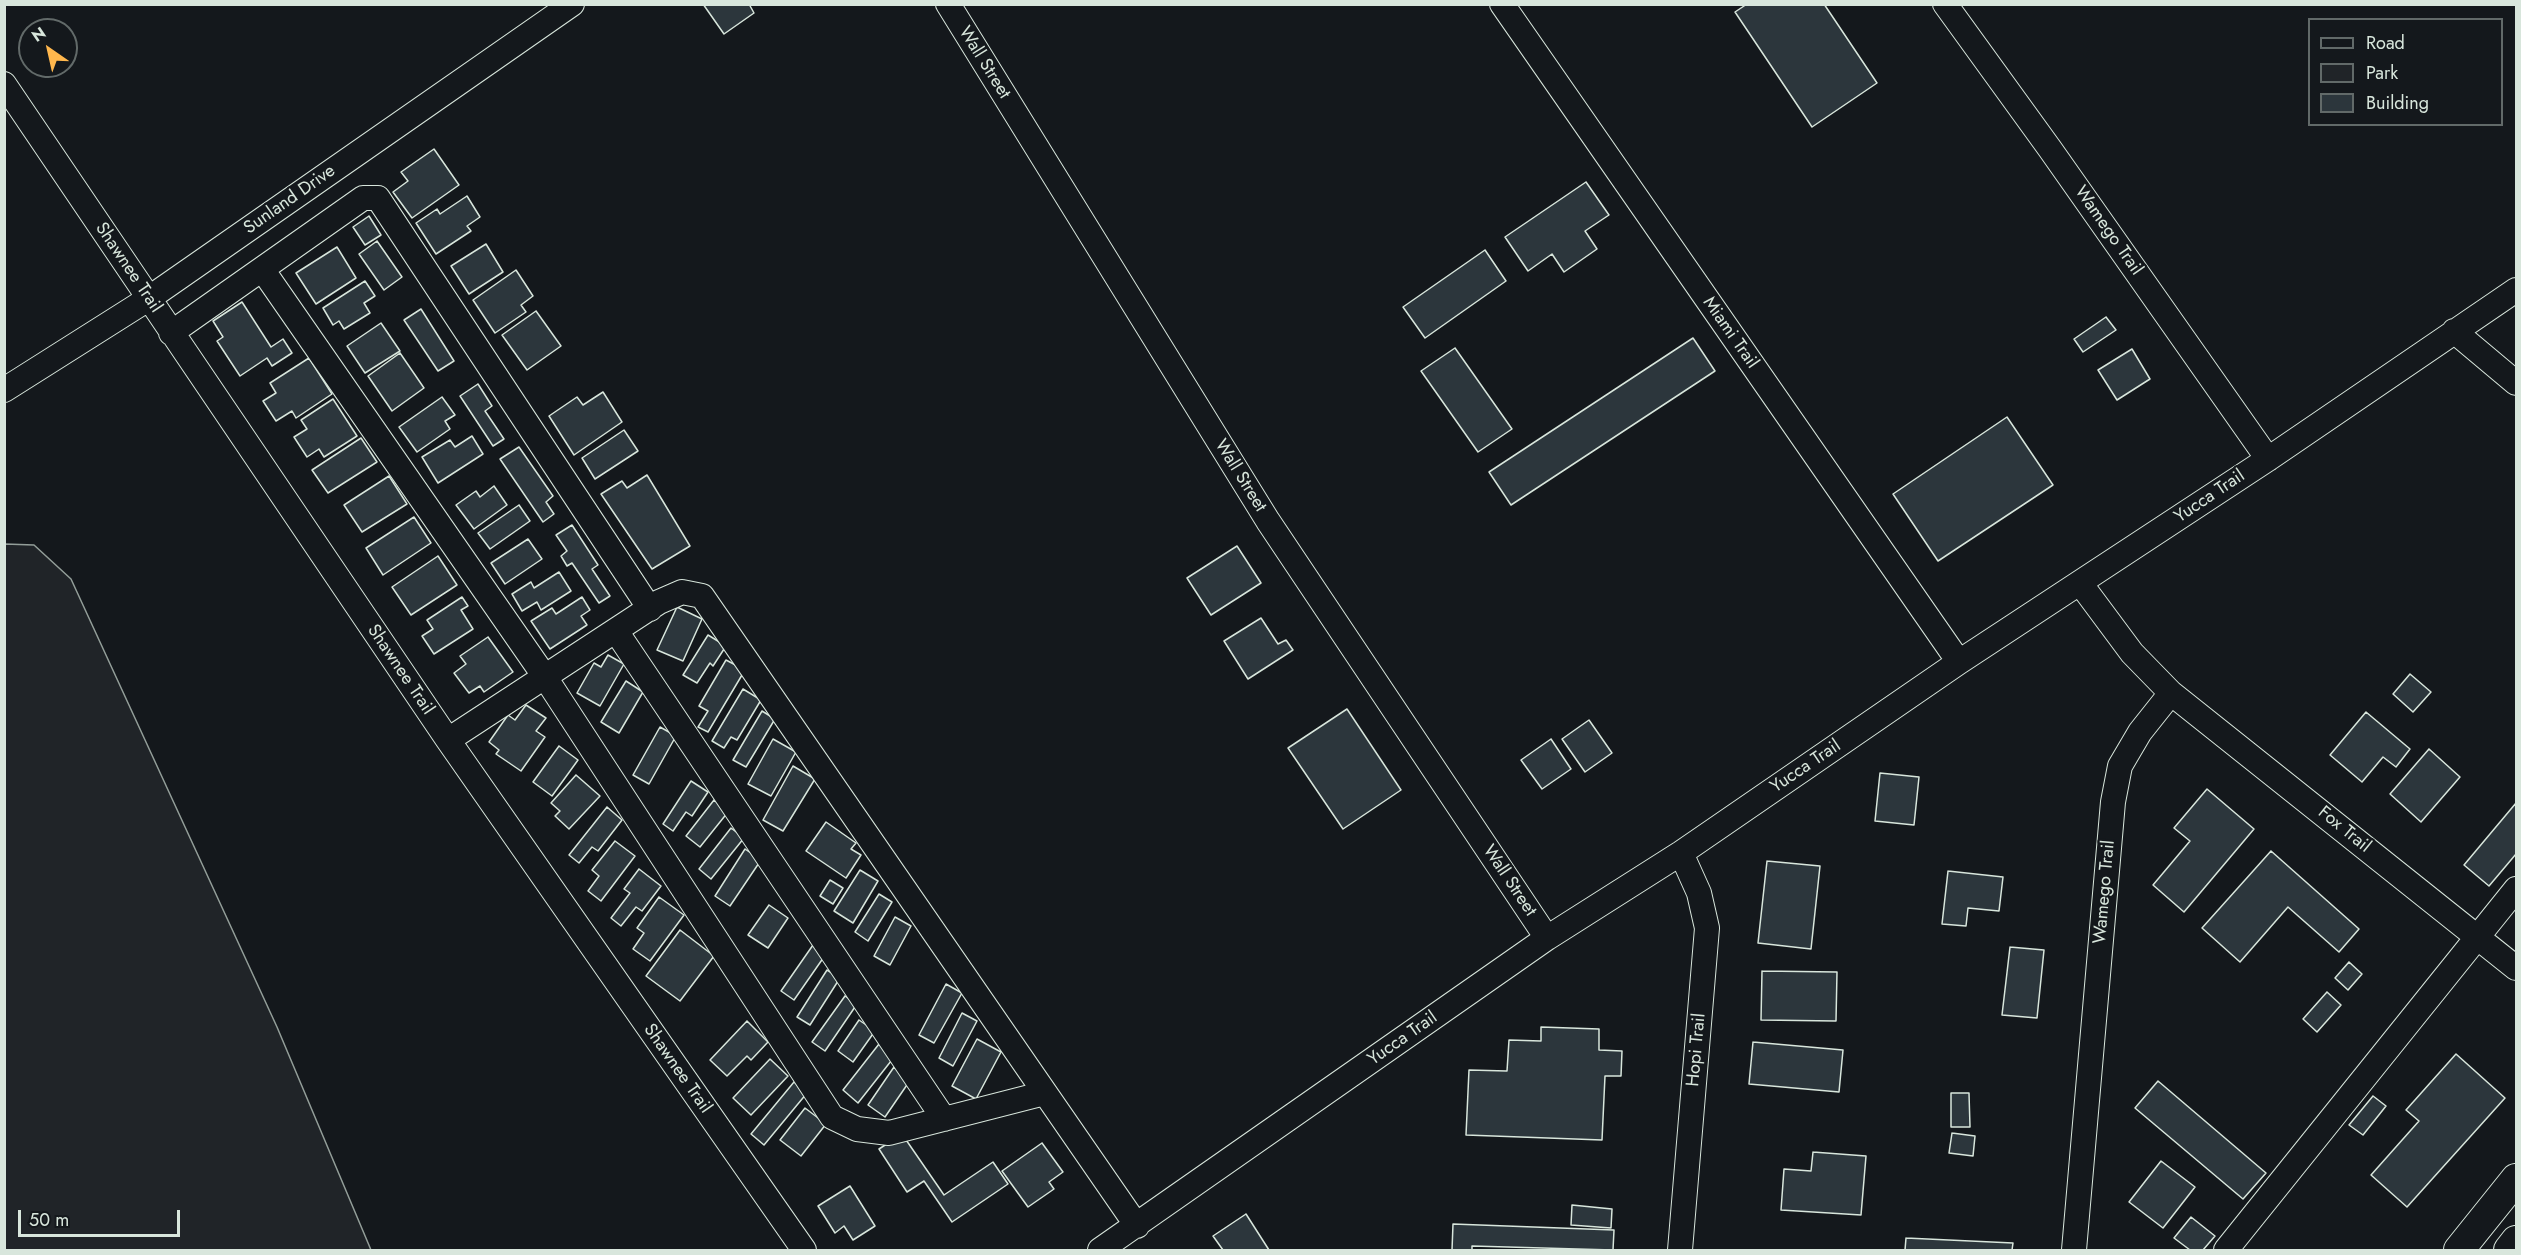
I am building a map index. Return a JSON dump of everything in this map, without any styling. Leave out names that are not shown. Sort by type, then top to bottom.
[{"type":"main road","points":[[2459,1251],[2517,1179]]},
{"type":"main road","points":[[2509,1251],[2517,1241]]},
{"type":"street","name":"Sunland Drive","points":[[4,390],[148,298],[572,4]]},
{"type":"street","name":"Wall Street","points":[[948,4],[1268,521],[1547,938]]},
{"type":"street","name":"Miami Trail","points":[[1502,4],[1959,662]]},
{"type":"street","name":"Wamego Trail","points":[[1945,4],[2268,459]]},
{"type":"street","name":"Shawnee Trail","points":[[4,84],[448,740],[804,1251]]},
{"type":"street","points":[[171,333],[363,198],[378,198],[650,609]]},
{"type":"street","points":[[262,269],[545,677],[832,1117],[857,1129],[889,1133],[1045,1093]]},
{"type":"street","name":"Yucca Trail","points":[[1100,1251],[1547,938],[1681,853],[1959,662],[2268,459],[2517,290]]},
{"type":"street","points":[[2454,331],[2517,383]]},
{"type":"street","points":[[2080,583],[2132,653],[2171,693]]},
{"type":"street","points":[[448,740],[650,609],[682,592],[702,596],[1137,1226]]},
{"type":"street","points":[[616,630],[944,1119]]},
{"type":"street","name":"Wamego Trail","points":[[2074,1251],[2113,801],[2120,766],[2140,732],[2171,693]]},
{"type":"street","name":"Fox Trail","points":[[2171,693],[2517,968]]},
{"type":"street","name":"Hopi Trail","points":[[1680,1251],[1707,928],[1699,893],[1681,853]]},
{"type":"street","points":[[2226,1251],[2517,889]]},
{"type":"green space","points":[[5,544],[34,545],[71,579],[277,1027],[371,1250],[5,1250]]},
{"type":"building","points":[[703,4],[749,4],[754,13],[724,34]]},
{"type":"building","points":[[1747,4],[1824,4],[1877,83],[1812,127],[1735,12]]},
{"type":"building","points":[[434,149],[459,185],[412,218],[393,192],[408,181],[401,172]]},
{"type":"building","points":[[1586,182],[1609,215],[1585,231],[1597,249],[1564,272],[1552,254],[1528,271],[1505,237]]},
{"type":"building","points":[[467,196],[480,217],[467,226],[471,231],[436,254],[416,223],[437,209],[440,214]]},
{"type":"building","points":[[369,216],[381,235],[365,245],[353,227]]},
{"type":"building","points":[[377,241],[402,277],[384,290],[359,254]]},
{"type":"building","points":[[486,244],[503,272],[469,294],[451,266]]},
{"type":"building","points":[[337,247],[356,278],[316,304],[296,273]]},
{"type":"building","points":[[1485,250],[1506,281],[1425,338],[1403,307]]},
{"type":"building","points":[[516,270],[533,296],[521,305],[526,312],[495,333],[473,300]]},
{"type":"building","points":[[365,281],[375,296],[364,303],[370,313],[344,329],[339,321],[333,325],[323,308]]},
{"type":"building","points":[[242,302],[271,347],[283,339],[292,353],[272,366],[267,358],[240,376],[217,341],[223,337],[213,321]]},
{"type":"building","points":[[421,309],[454,361],[438,371],[404,320]]},
{"type":"building","points":[[536,311],[561,346],[527,370],[502,335]]},
{"type":"building","points":[[2106,317],[2116,330],[2083,352],[2074,339]]},
{"type":"building","points":[[381,323],[400,351],[365,373],[347,346]]},
{"type":"building","points":[[1693,338],[1715,371],[1511,505],[1489,472]]},
{"type":"building","points":[[1455,348],[1512,429],[1478,452],[1421,371]]},
{"type":"building","points":[[2132,349],[2150,379],[2117,400],[2098,370]]},
{"type":"building","points":[[400,353],[424,388],[392,411],[368,376]]},
{"type":"building","points":[[309,358],[332,394],[296,418],[292,411],[276,421],[263,401],[276,393],[270,383]]},
{"type":"building","points":[[478,384],[492,406],[485,411],[504,439],[493,446],[460,396]]},
{"type":"building","points":[[603,392],[622,422],[574,455],[549,416],[577,397],[583,405]]},
{"type":"building","points":[[442,397],[455,415],[445,421],[450,429],[417,452],[399,427]]},
{"type":"building","points":[[333,399],[357,436],[324,457],[319,449],[307,457],[294,437],[307,429],[301,420]]},
{"type":"building","points":[[2007,417],[2053,485],[1938,561],[1893,494]]},
{"type":"building","points":[[624,430],[638,451],[595,479],[582,458]]},
{"type":"building","points":[[472,436],[483,454],[438,483],[422,457],[450,440],[455,447]]},
{"type":"building","points":[[361,438],[377,462],[328,493],[312,470]]},
{"type":"building","points":[[519,447],[553,496],[546,502],[554,514],[543,522],[500,459]]},
{"type":"building","points":[[647,475],[690,546],[652,569],[601,494],[622,481],[627,488]]},
{"type":"building","points":[[389,476],[407,504],[362,532],[344,505]]},
{"type":"building","points":[[494,486],[507,505],[474,529],[456,505],[476,491],[480,497]]},
{"type":"building","points":[[519,505],[530,521],[490,549],[478,533]]},
{"type":"building","points":[[414,517],[431,543],[383,575],[366,548]]},
{"type":"building","points":[[572,525],[598,565],[592,569],[610,596],[599,603],[572,563],[567,566],[561,556],[567,551],[556,535]]},
{"type":"building","points":[[528,539],[542,559],[505,584],[491,563]]},
{"type":"building","points":[[1237,546],[1261,583],[1211,615],[1187,578]]},
{"type":"building","points":[[438,556],[457,585],[411,615],[392,587]]},
{"type":"building","points":[[559,572],[571,591],[541,610],[537,602],[522,611],[512,594],[531,582],[534,588]]},
{"type":"building","points":[[462,597],[468,606],[461,610],[473,629],[434,654],[422,636],[433,629],[427,620]]},
{"type":"building","points":[[582,597],[590,610],[581,616],[587,625],[550,649],[531,621],[552,608],[556,614]]},
{"type":"building","points":[[677,607],[702,619],[683,661],[657,650]]},
{"type":"building","points":[[1261,618],[1278,644],[1286,640],[1293,650],[1248,679],[1224,641]]},
{"type":"building","points":[[708,635],[726,646],[713,666],[710,663],[697,683],[683,675]]},
{"type":"building","points":[[488,637],[513,672],[484,692],[480,686],[469,693],[454,673],[466,664],[460,656]]},
{"type":"building","points":[[608,655],[624,664],[600,706],[577,693],[594,663],[601,667]]},
{"type":"building","points":[[726,660],[745,670],[708,732],[698,727],[708,711],[699,706]]},
{"type":"building","points":[[2410,674],[2431,692],[2413,712],[2393,694]]},
{"type":"building","points":[[626,681],[643,692],[619,733],[601,722]]},
{"type":"building","points":[[743,689],[761,700],[737,740],[731,737],[724,748],[712,741]]},
{"type":"building","points":[[526,705],[546,718],[536,731],[545,737],[521,771],[496,754],[499,750],[489,742],[508,715],[515,720]]},
{"type":"building","points":[[1347,709],[1401,790],[1343,829],[1288,748]]},
{"type":"building","points":[[762,711],[775,719],[746,767],[733,760]]},
{"type":"building","points":[[2366,712],[2410,749],[2396,767],[2383,757],[2362,782],[2330,755]]},
{"type":"building","points":[[1589,720],[1612,753],[1585,772],[1562,739]]},
{"type":"building","points":[[660,727],[676,736],[649,784],[633,775]]},
{"type":"building","points":[[773,739],[796,752],[771,796],[748,784]]},
{"type":"building","points":[[1551,739],[1571,769],[1542,789],[1521,760]]},
{"type":"building","points":[[559,746],[578,760],[552,796],[533,782]]},
{"type":"building","points":[[2429,749],[2460,777],[2421,822],[2390,794]]},
{"type":"building","points":[[793,766],[815,779],[783,831],[763,820]]},
{"type":"building","points":[[1880,773],[1919,777],[1914,825],[1875,821]]},
{"type":"building","points":[[576,775],[600,796],[569,829],[555,816],[560,811],[551,803]]},
{"type":"building","points":[[691,781],[708,792],[692,816],[686,812],[673,831],[663,824]]},
{"type":"building","points":[[2207,789],[2254,829],[2184,912],[2153,885],[2190,841],[2174,828]]},
{"type":"building","points":[[714,800],[728,812],[700,847],[686,836]]},
{"type":"building","points":[[2516,803],[2516,854],[2489,886],[2464,865]]},
{"type":"building","points":[[607,807],[622,820],[598,851],[592,847],[579,863],[569,855]]},
{"type":"building","points":[[826,822],[856,843],[851,849],[861,855],[846,878],[806,851]]},
{"type":"building","points":[[731,828],[744,838],[711,879],[699,869]]},
{"type":"building","points":[[615,841],[635,856],[601,901],[588,891],[599,876],[592,870]]},
{"type":"building","points":[[745,849],[761,860],[730,906],[715,896]]},
{"type":"building","points":[[2271,851],[2359,929],[2339,952],[2288,907],[2240,962],[2202,928]]},
{"type":"building","points":[[1767,861],[1820,866],[1811,949],[1758,943]]},
{"type":"building","points":[[639,869],[661,886],[642,911],[636,907],[621,926],[611,918],[630,893],[624,889]]},
{"type":"building","points":[[860,870],[878,881],[853,923],[834,911]]},
{"type":"building","points":[[1948,871],[2003,877],[1999,911],[1968,908],[1966,926],[1942,924]]},
{"type":"building","points":[[830,880],[843,888],[833,904],[820,896]]},
{"type":"building","points":[[879,894],[892,902],[868,941],[855,932]]},
{"type":"building","points":[[659,897],[684,915],[650,961],[633,949],[644,933],[637,928]]},
{"type":"building","points":[[769,905],[788,918],[768,948],[748,935]]},
{"type":"building","points":[[895,917],[911,926],[890,965],[874,956]]},
{"type":"building","points":[[680,930],[714,956],[680,1001],[646,976]]},
{"type":"building","points":[[813,945],[826,954],[794,1000],[781,991]]},
{"type":"building","points":[[2010,947],[2044,950],[2037,1018],[2002,1015]]},
{"type":"building","points":[[2349,962],[2362,974],[2348,990],[2335,978]]},
{"type":"building","points":[[827,970],[840,978],[810,1025],[797,1017]]},
{"type":"building","points":[[1762,971],[1837,972],[1836,1021],[1761,1020]]},
{"type":"building","points":[[946,984],[962,993],[934,1043],[919,1035]]},
{"type":"building","points":[[2327,992],[2341,1005],[2317,1032],[2303,1019]]},
{"type":"building","points":[[845,996],[857,1004],[825,1051],[812,1042]]},
{"type":"building","points":[[962,1013],[977,1021],[953,1066],[939,1058]]},
{"type":"building","points":[[859,1020],[875,1031],[853,1062],[838,1051]]},
{"type":"building","points":[[747,1021],[768,1042],[751,1060],[747,1056],[727,1076],[710,1060]]},
{"type":"building","points":[[1541,1027],[1599,1029],[1599,1050],[1622,1051],[1621,1076],[1605,1076],[1602,1140],[1466,1135],[1469,1070],[1507,1071],[1509,1040],[1541,1041]]},
{"type":"building","points":[[977,1039],[1001,1052],[976,1099],[952,1086]]},
{"type":"building","points":[[1753,1042],[1843,1050],[1839,1092],[1749,1084]]},
{"type":"building","points":[[879,1044],[895,1056],[858,1103],[843,1090]]},
{"type":"building","points":[[2456,1054],[2505,1098],[2407,1207],[2371,1175],[2419,1121],[2406,1110]]},
{"type":"building","points":[[770,1059],[788,1076],[751,1115],[733,1098]]},
{"type":"building","points":[[894,1067],[911,1079],[885,1117],[868,1105]]},
{"type":"building","points":[[2158,1081],[2266,1173],[2243,1199],[2135,1108]]},
{"type":"building","points":[[794,1082],[807,1093],[764,1145],[751,1134]]},
{"type":"building","points":[[1951,1093],[1969,1093],[1970,1127],[1951,1127]]},
{"type":"building","points":[[2373,1096],[2386,1106],[2363,1135],[2349,1125]]},
{"type":"building","points":[[805,1108],[826,1124],[801,1156],[780,1140]]},
{"type":"building","points":[[1952,1133],[1975,1136],[1973,1156],[1949,1153]]},
{"type":"building","points":[[902,1134],[944,1195],[993,1162],[1008,1184],[952,1222],[924,1181],[907,1192],[879,1149]]},
{"type":"building","points":[[1042,1143],[1063,1172],[1049,1182],[1054,1189],[1028,1207],[1002,1171]]},
{"type":"building","points":[[1813,1152],[1866,1156],[1861,1215],[1781,1210],[1784,1169],[1811,1171]]},
{"type":"building","points":[[2161,1161],[2195,1187],[2163,1228],[2129,1202]]},
{"type":"building","points":[[850,1186],[875,1226],[853,1240],[844,1226],[835,1233],[818,1206]]},
{"type":"building","points":[[1572,1205],[1612,1209],[1611,1228],[1571,1225]]},
{"type":"building","points":[[1246,1214],[1269,1250],[1223,1250],[1213,1236]]},
{"type":"building","points":[[2191,1217],[2215,1236],[2203,1250],[2190,1250],[2174,1238]]},
{"type":"building","points":[[1453,1224],[1614,1230],[1613,1250],[1472,1246],[1472,1250],[1452,1250]]},
{"type":"building","points":[[1906,1238],[2013,1243],[2012,1250],[1905,1250]]}]
